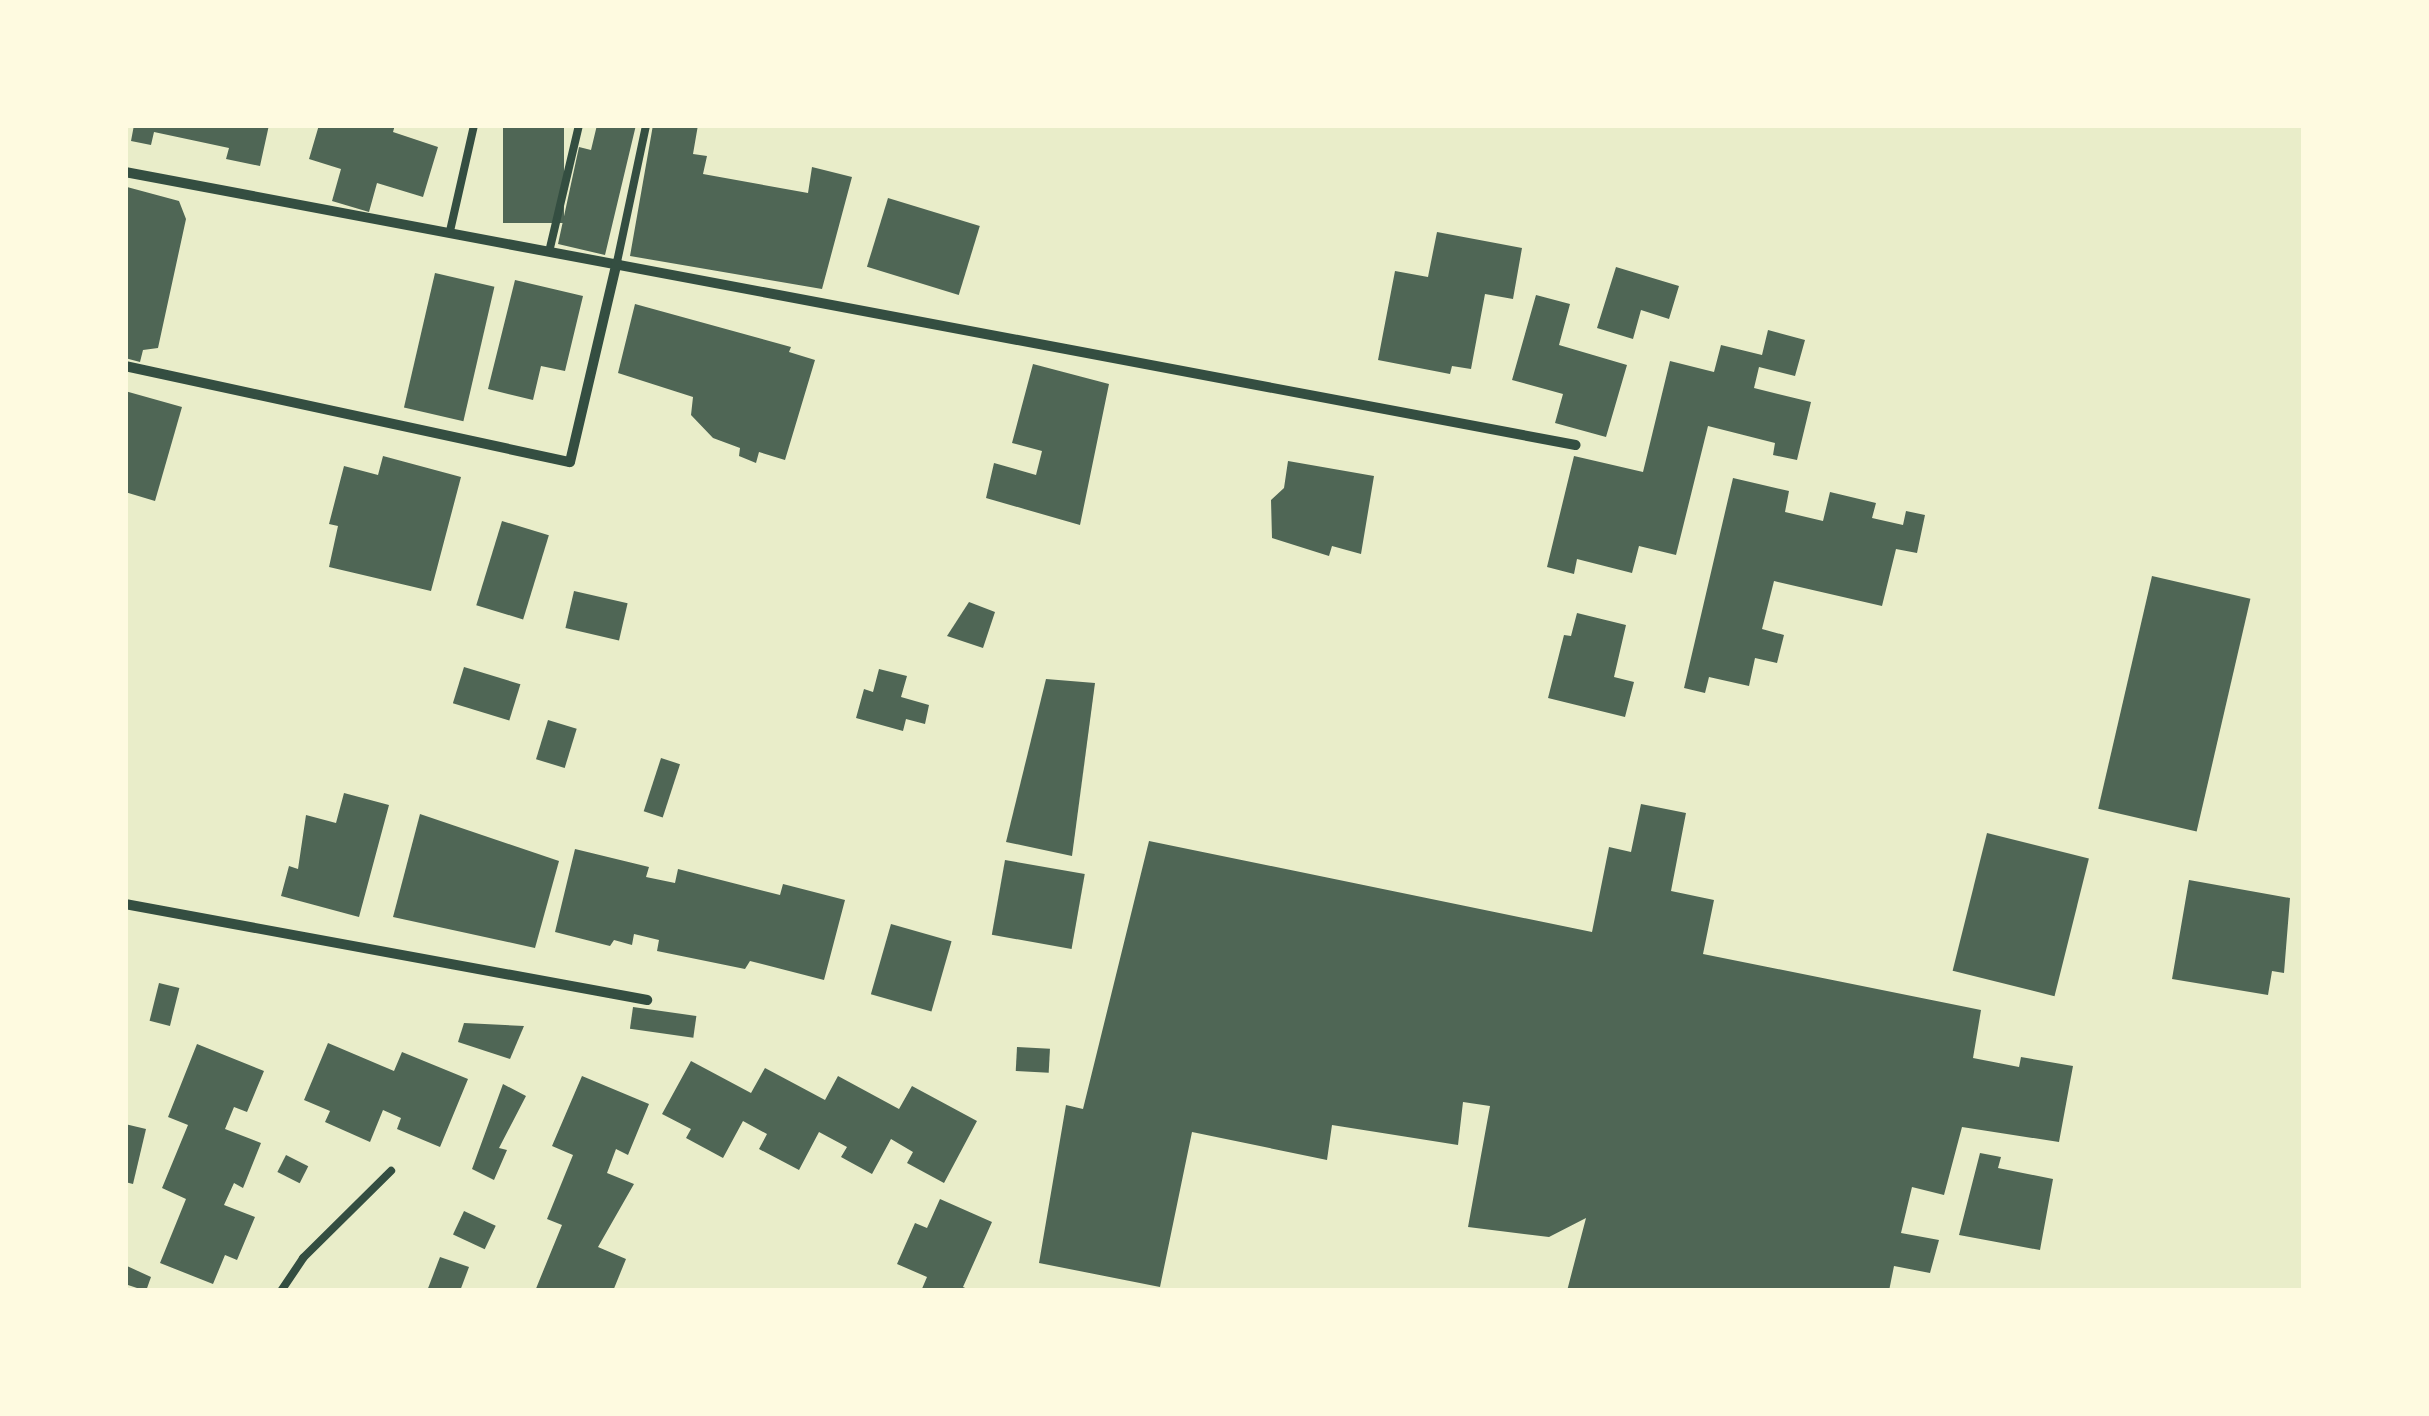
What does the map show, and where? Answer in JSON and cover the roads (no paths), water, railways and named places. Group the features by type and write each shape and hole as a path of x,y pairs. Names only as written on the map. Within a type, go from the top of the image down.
{"street":[{"path":"125,172 1576,444"},
{"path":"125,366 570,462 617,262"},
{"path":"125,904 647,1000"}],"lane":[{"path":"450,231 474,125"},
{"path":"549,252 579,125"},
{"path":"617,262 646,125"},
{"path":"281,1291 303,1258 391,1171"}]}
